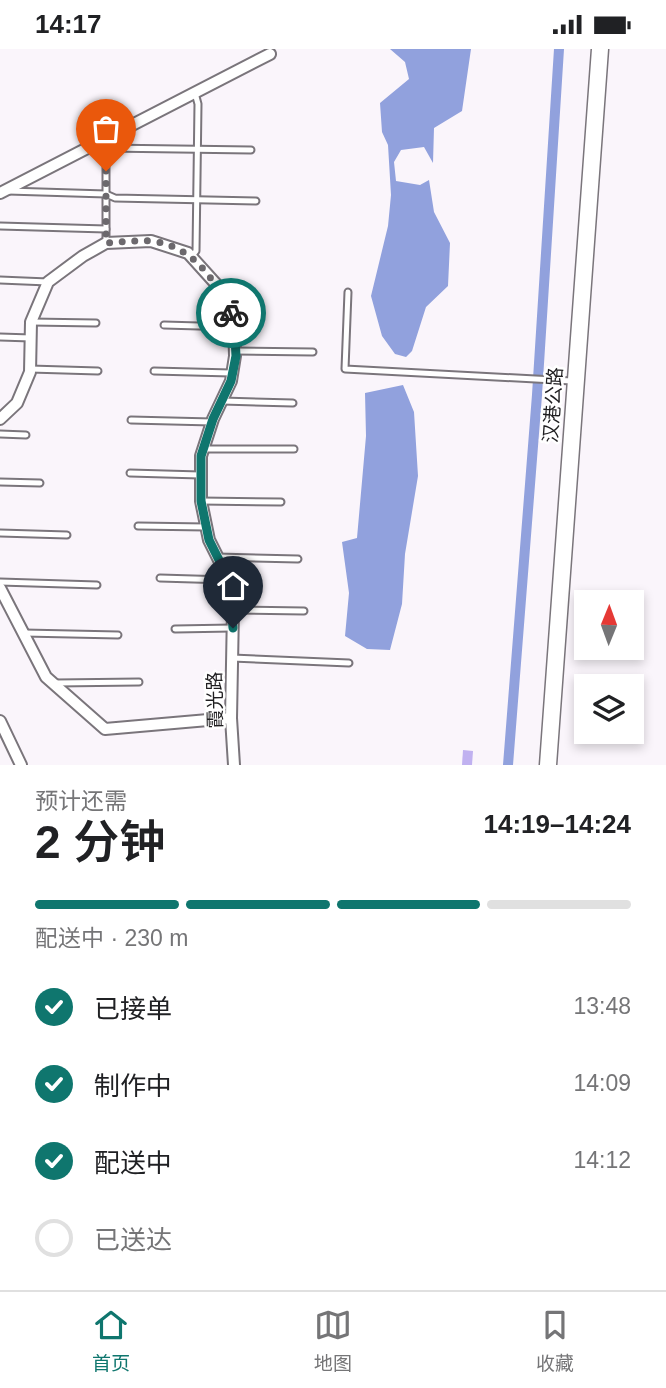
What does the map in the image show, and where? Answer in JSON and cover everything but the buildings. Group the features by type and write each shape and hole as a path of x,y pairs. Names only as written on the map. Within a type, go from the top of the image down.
{"main road":[{"name":"汉港公路","path":"548,765 592,49"},
{"name":"汉港公路","path":"541,765 600,49"}],"street":[{"path":"3,192 106,143 270,54"},
{"name":"霞光路","path":"106,243 152,241 188,253 216,283 234,319 233,373 201,456 201,501 206,527 209,540 229,580 233,610 234,765"},
{"path":"0,419 17,403 30,369 31,322 48,282 106,243"},
{"path":"0,588 46,677 105,729 232,718"},
{"path":"0,721 21,765"}],"lane":[{"path":"191,257 196,251 198,104 195,93"},
{"path":"106,243 106,143 251,150"},
{"path":"3,192 256,201"},
{"path":"0,226 106,229"},
{"path":"0,280 48,282"},
{"path":"348,292 345,369 573,381"},
{"path":"31,322 96,323"},
{"path":"164,325 234,327"},
{"path":"0,337 31,338"},
{"path":"235,351 313,352"},
{"path":"30,369 98,371"},
{"path":"153,371 233,373"},
{"path":"222,401 293,403"},
{"path":"131,420 212,422"},
{"path":"0,434 26,435"},
{"path":"203,449 293,449"},
{"path":"130,473 201,475"},
{"path":"0,482 40,483"},
{"path":"201,501 281,502"},
{"path":"138,526 206,527"},
{"path":"0,533 67,535"},
{"path":"217,557 299,559"},
{"path":"160,578 229,580"},
{"path":"0,582 97,585"},
{"path":"233,610 304,611"},
{"path":"175,628 233,628"},
{"path":"24,633 118,635"},
{"path":"232,658 349,663"},
{"path":"53,683 139,682"}],"water":[{"path":"390,49 471,49 462,111 434,128 433,163 424,147 401,150 394,162 396,181 420,185 429,180 434,212 450,243 448,286 426,307 412,351 406,357 395,354 382,336 371,296 388,226 391,195 388,145 382,132 380,103 409,79 405,62"},
{"path":"403,385 414,412 418,476 405,554 402,604 390,650 367,649 345,636 349,593 342,542 357,538 366,436 365,393"}],"waterway":[{"path":"508,765 537,395 559,49"}],"way so far":[{"path":"106,171 106,243 152,241 188,253 216,283 231,313"}],"route":[{"path":"231,313 234,319 236,356 231,381 213,419 201,456 201,501 209,540 229,580 233,628"}]}
